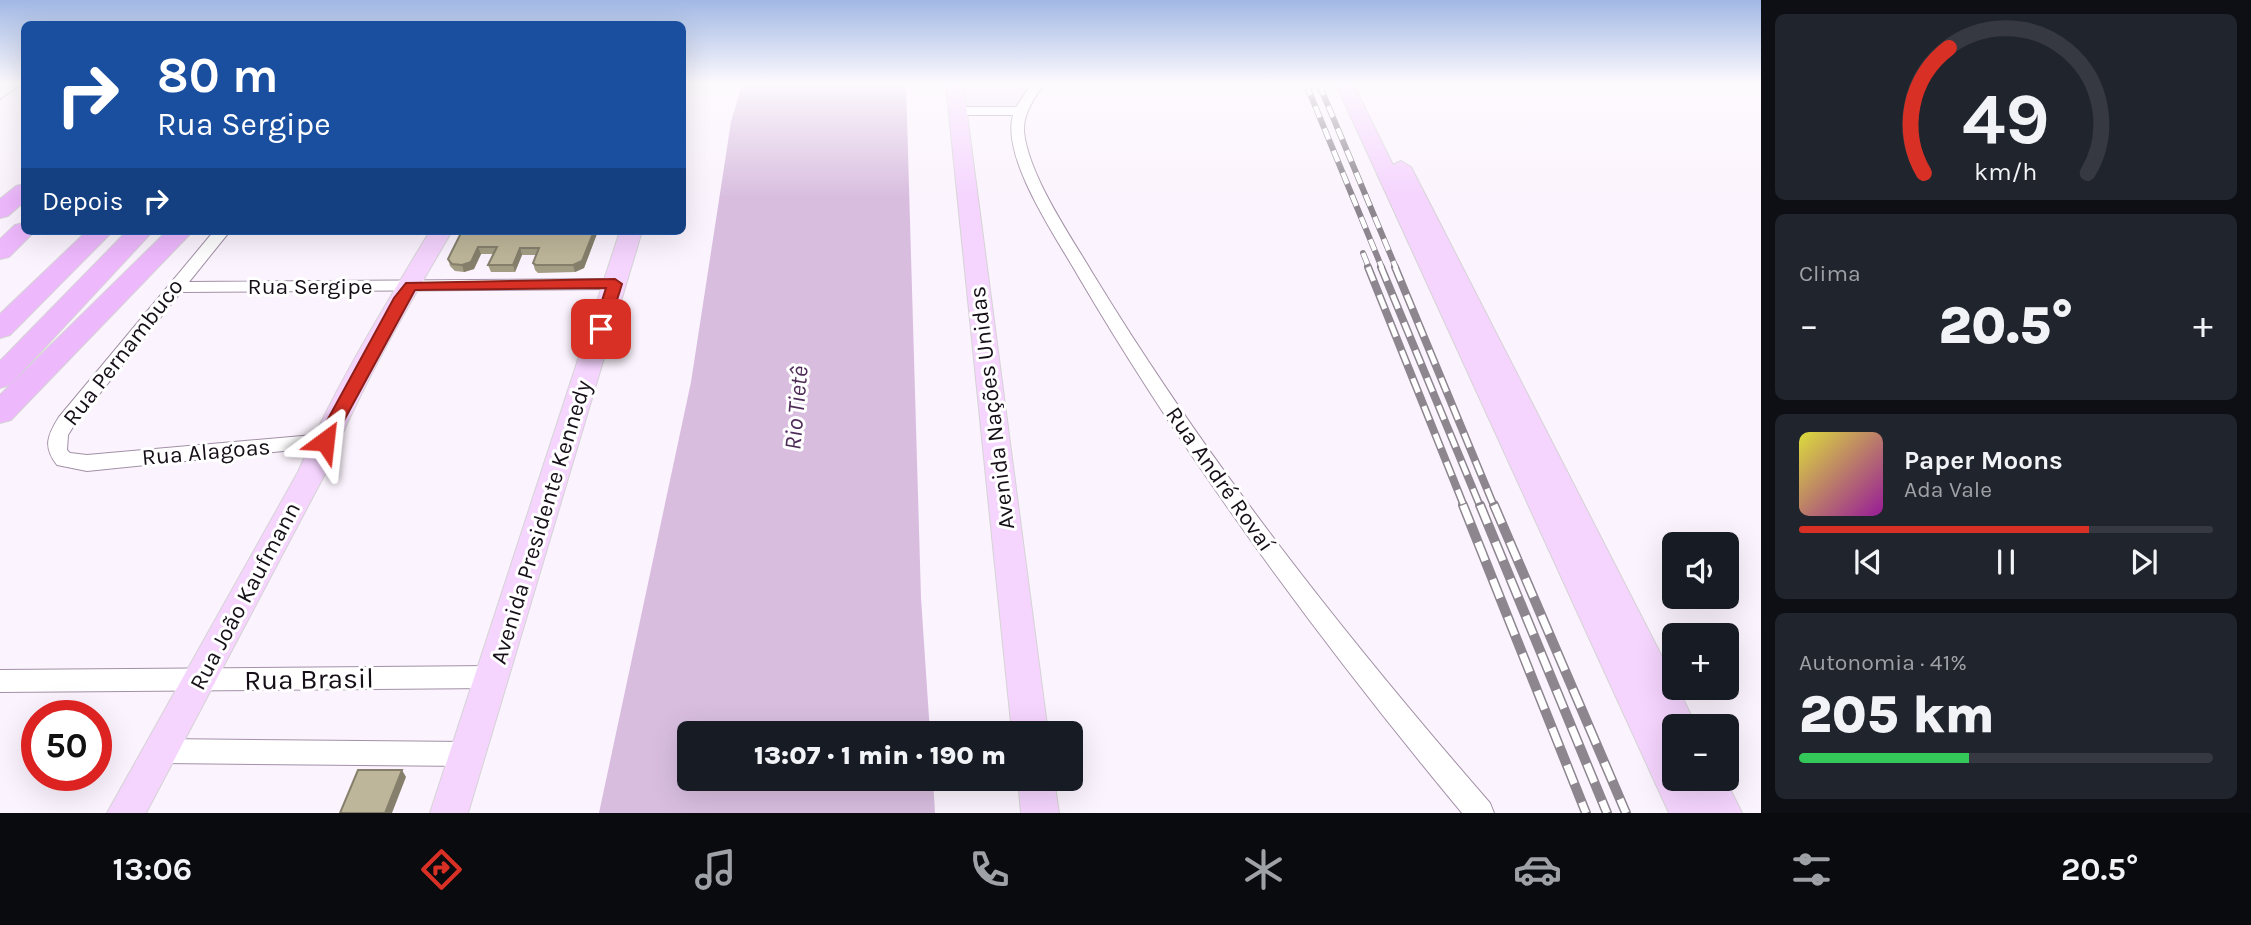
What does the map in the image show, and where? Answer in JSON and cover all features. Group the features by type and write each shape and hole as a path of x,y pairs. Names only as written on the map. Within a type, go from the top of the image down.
{"highway":[{"path":"0,211 21,194"},
{"path":"0,251 21,233"},
{"path":"0,329 97,235"},
{"path":"0,378 137,235"},
{"path":"0,413 177,235"}],"main road":[{"name":"Avenida Nações Unidas","path":"958,122 1029,721"},
{"path":"1363,122 1688,813"},
{"path":"1378,122 1673,714"},
{"name":"Rua João Kaufmann","path":"126,813 162,751 270,544 312,472 325,441 401,298 411,286 439,235"},
{"name":"Avenida Presidente Kennedy","path":"449,813 630,235"},
{"path":"1037,791 1040,813"},
{"path":"1712,791 1723,813"}],"street":[{"name":"Rua André Rovaí","path":"1019,122 1018,135 1037,183 1077,261 1199,453 1351,659 1480,813"},
{"name":"Rua Pernambuco","path":"87,463 64,460 57,451 58,435 173,287 218,235"},
{"name":"Rua Sergipe","path":"173,287 615,284"},
{"name":"Rua Alagoas","path":"87,463 325,441"},
{"name":"Rua Brasil","path":"0,681 493,677"},
{"path":"162,751 468,754"}],"water":[{"name":"Rio Tietê","path":"731,122 907,122 921,598 929,721 677,721 677,791 934,791 935,813 599,813 691,382"}],"building":[{"path":"460,235 592,235 582,261 573,265 536,265 533,263 539,248 520,248 513,265 488,265 497,247 478,247 471,262 462,265 452,264 448,259"},
{"path":"358,770 402,770 385,813 340,813"}],"railway":[{"path":"1322,122 1382,268"},
{"path":"1335,122 1396,268"},
{"path":"1363,253 1369,268"},
{"path":"1368,267 1464,506"},
{"path":"1381,267 1480,506"},
{"path":"1395,267 1494,506"},
{"path":"1463,505 1586,813"},
{"path":"1480,505 1607,813"},
{"path":"1494,505 1626,813"}],"route":[{"path":"325,441 362,376 401,298 411,286 615,284 601,329"}]}
